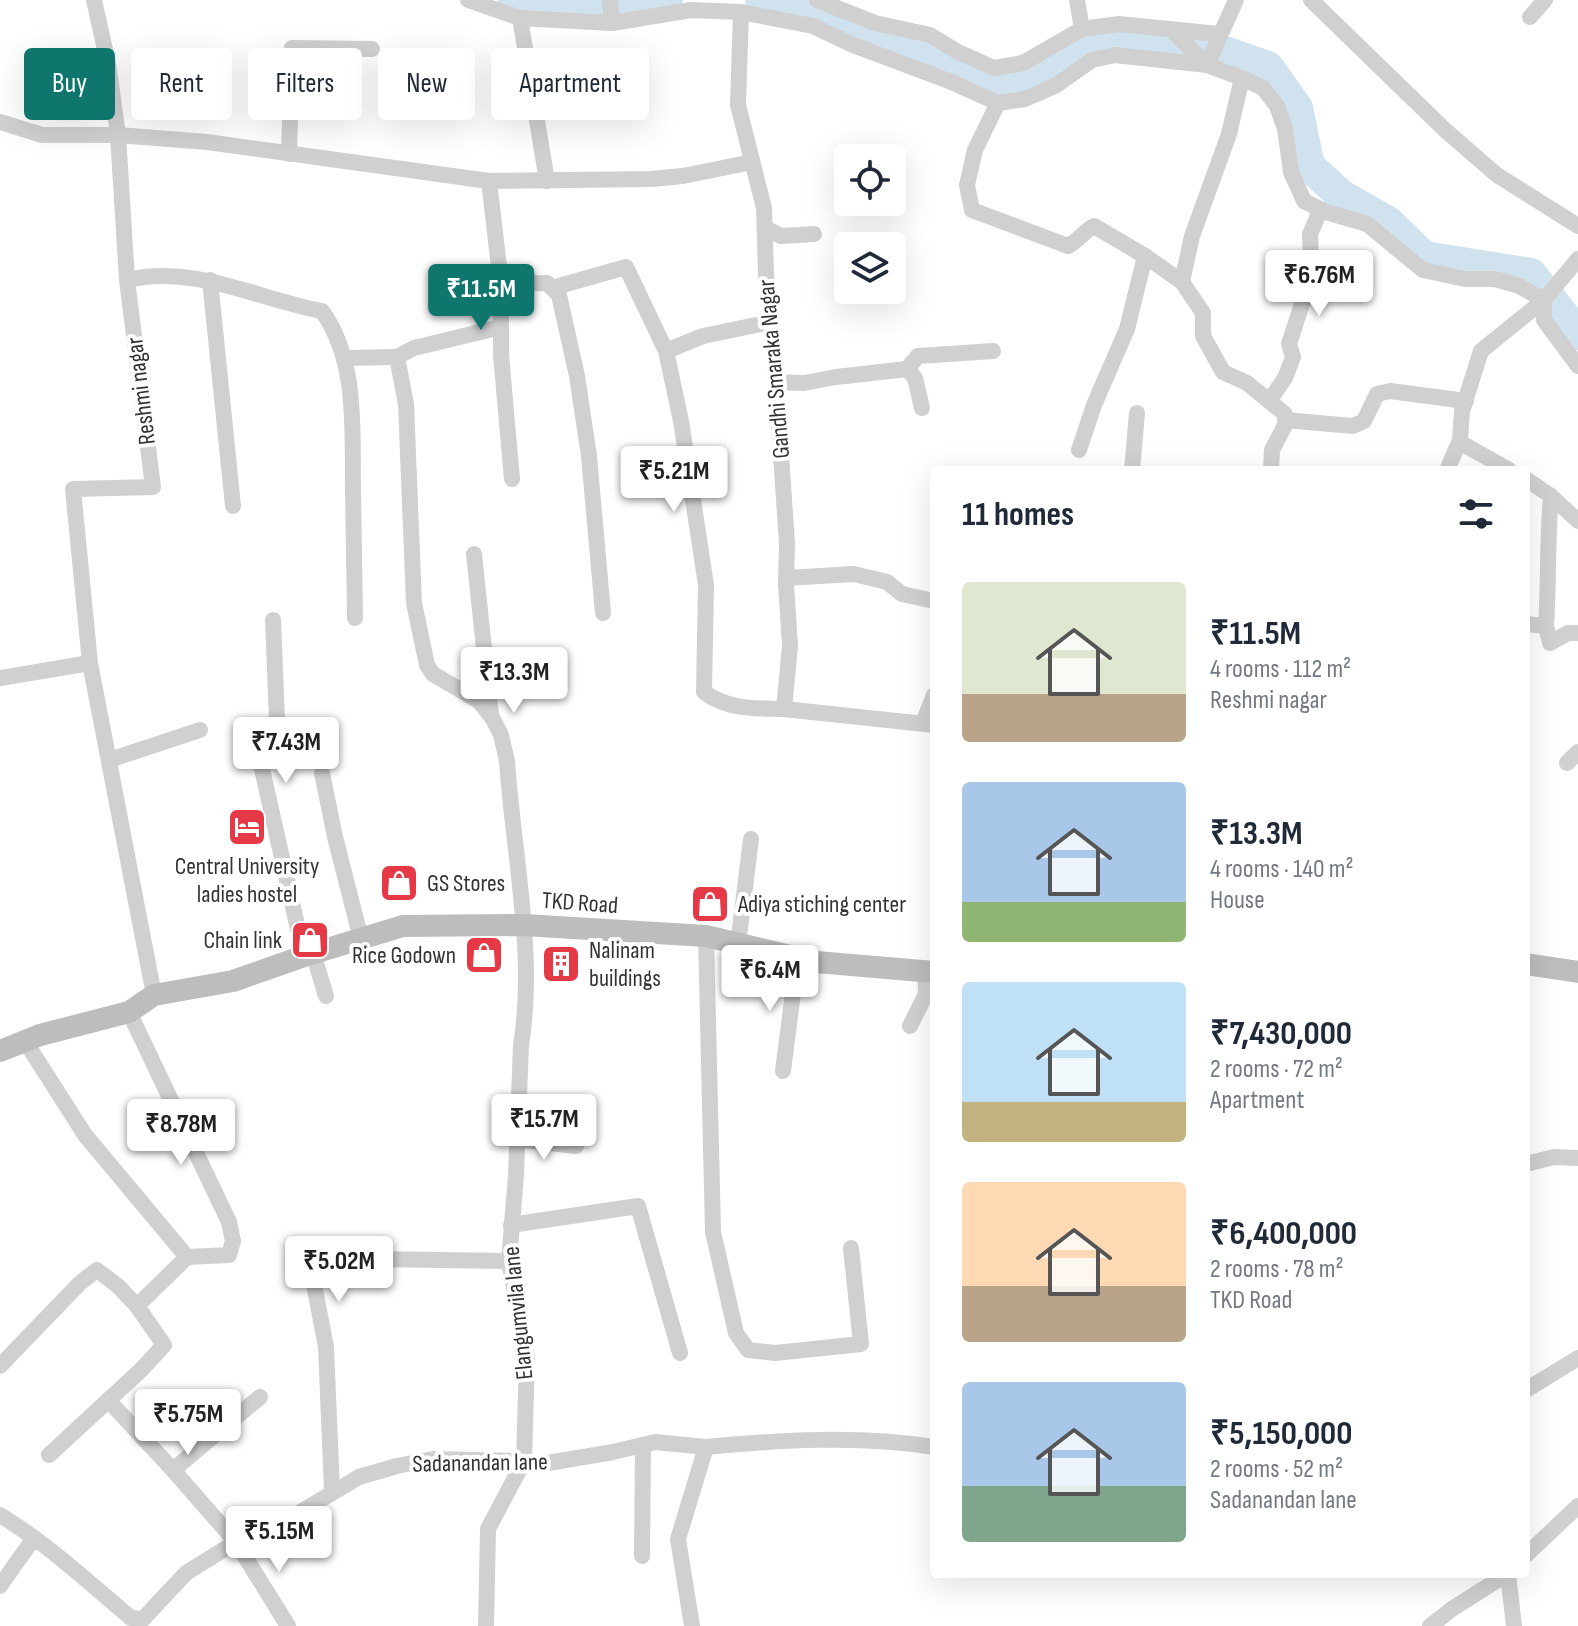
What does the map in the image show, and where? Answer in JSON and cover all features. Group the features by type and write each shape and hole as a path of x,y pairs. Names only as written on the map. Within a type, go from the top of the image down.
{"street":[{"name":"Reshmi nagar","path":"94,0 108,63 118,135 127,280 153,487 73,489 90,663 154,995"},
{"path":"468,0 520,18 612,23 691,10 741,12 813,26 998,103 1025,99 1055,86 1092,60 1115,55 1207,65 1263,88 1277,106 1285,129 1291,172 1304,201 1367,224 1423,270 1465,279 1495,279 1519,286 1544,300"},
{"path":"612,0 612,23"},
{"path":"817,0 875,23 930,35 994,68 1023,63 1082,29 1119,24 1219,34"},
{"path":"1077,0 1082,29"},
{"path":"1207,65 1236,0"},
{"path":"1311,0 1445,130 1497,175 1578,226"},
{"path":"1329,18 1334,0"},
{"path":"1530,17 1545,0"},
{"name":"Gandhi Smaraka Nagar","path":"741,12 738,105 764,208 787,543 790,646 784,709"},
{"path":"520,18 547,181"},
{"path":"1171,29 1207,65"},
{"path":"289,154 292,48 372,49"},
{"path":"1182,282 1192,236 1229,134 1242,78"},
{"path":"998,103 975,150 967,185 972,210 1068,246 1094,226 1182,282 1203,313 1203,336 1223,372 1247,383 1285,414 1272,450 1271,466"},
{"path":"0,122 42,135 118,135 207,142 489,181 651,179 752,162"},
{"path":"489,181 501,284 501,327 512,479"},
{"path":"1269,401 1285,378 1293,357 1289,344 1309,282 1310,234 1321,209"},
{"path":"765,228 781,236 814,234"},
{"path":"1079,450 1094,405 1127,329 1145,256"},
{"path":"1449,466 1460,440 1466,401 1481,351 1544,300 1578,259"},
{"path":"552,288 626,267 666,351 681,421 706,585 704,692 717,702 740,707 929,724"},
{"path":"127,280 149,275 210,280 291,305 322,311 333,328 344,358 354,440 355,618"},
{"path":"210,280 233,506"},
{"path":"501,284 547,283 559,295 577,376 589,456 603,613"},
{"path":"1544,300 1544,320 1578,366"},
{"path":"666,351 703,336 771,322"},
{"path":"344,358 397,357 414,348 501,327"},
{"path":"776,382 804,383 907,369 918,356 993,351"},
{"path":"397,357 406,404 414,603 427,665 433,674 479,701 491,716"},
{"path":"907,369 915,378 922,408"},
{"path":"1285,420 1353,426 1364,421 1377,394 1390,391 1466,401"},
{"path":"1132,466 1137,413"},
{"path":"1460,440 1502,466"},
{"path":"1530,482 1578,521"},
{"path":"1551,496 1547,537 1549,577 1546,626 1550,643 1568,633 1578,633"},
{"path":"474,554 491,716"},
{"path":"786,578 854,574 887,582 902,594 930,600"},
{"path":"273,620 277,720 260,760 309,954 326,996"},
{"path":"1530,624 1546,626"},
{"path":"0,678 90,663"},
{"name":"Elangumvila lane","path":"491,716 501,735 507,761 524,925 524,1025 509,1261 527,1358 524,1461"},
{"path":"109,760 200,730"},
{"path":"322,773 361,939"},
{"path":"738,944 751,839"},
{"name":"TKD Road","path":"0,1051 129,1012 154,995 233,981 403,926 524,925 706,936 801,958 930,972"},
{"path":"706,936 713,1232 736,1333 748,1350 775,1353 861,1344 851,1248"},
{"path":"783,1071 794,985 801,976 801,958"},
{"path":"1530,965 1578,972"},
{"path":"910,1026 926,994 930,972"},
{"path":"129,1012 229,1222 233,1241 229,1255 187,1257 137,1306"},
{"path":"25,1041 85,1135 187,1257"},
{"path":"516,1139 576,1146"},
{"path":"1530,1163 1554,1157 1578,1158"},
{"path":"511,1225 638,1206 680,1353"},
{"path":"332,1491 326,1347 313,1279 371,1259 509,1261"},
{"path":"0,1366 80,1283 97,1270 137,1306 164,1345 49,1455"},
{"path":"1530,1388 1578,1358"},
{"path":"173,1470 260,1397"},
{"path":"108,1400 236,1542 288,1626"},
{"name":"Sadanandan lane","path":"0,1515 34,1538 131,1618 144,1622 186,1573 236,1542 267,1532 359,1477 397,1466 433,1459 542,1464 655,1442 706,1447 781,1440 827,1440 930,1447"},
{"path":"642,1556 643,1445"},
{"path":"692,1626 678,1539 706,1447"},
{"path":"486,1626 488,1529 524,1461"},
{"path":"1530,1551 1578,1506"},
{"path":"0,1586 34,1538"},
{"path":"1430,1626 1501,1578"},
{"path":"1508,1578 1514,1626"}],"waterway":[{"path":"514,0 590,9 629,7 667,0"},
{"path":"761,0 787,4 868,30 1016,85 1062,57 1113,37 1185,44 1228,53 1268,67 1297,108 1309,166 1341,195 1388,222 1424,257 1531,274 1578,334"}],"place":[{"name":"Central University ladies hostel","path":"247,827"},
{"name":"GS Stores","path":"399,883"},
{"name":"Adiya stiching center","path":"710,904"},
{"name":"Chain link","path":"310,940"},
{"name":"Rice Godown","path":"484,955"},
{"name":"Nalinam buildings","path":"561,964"}]}
